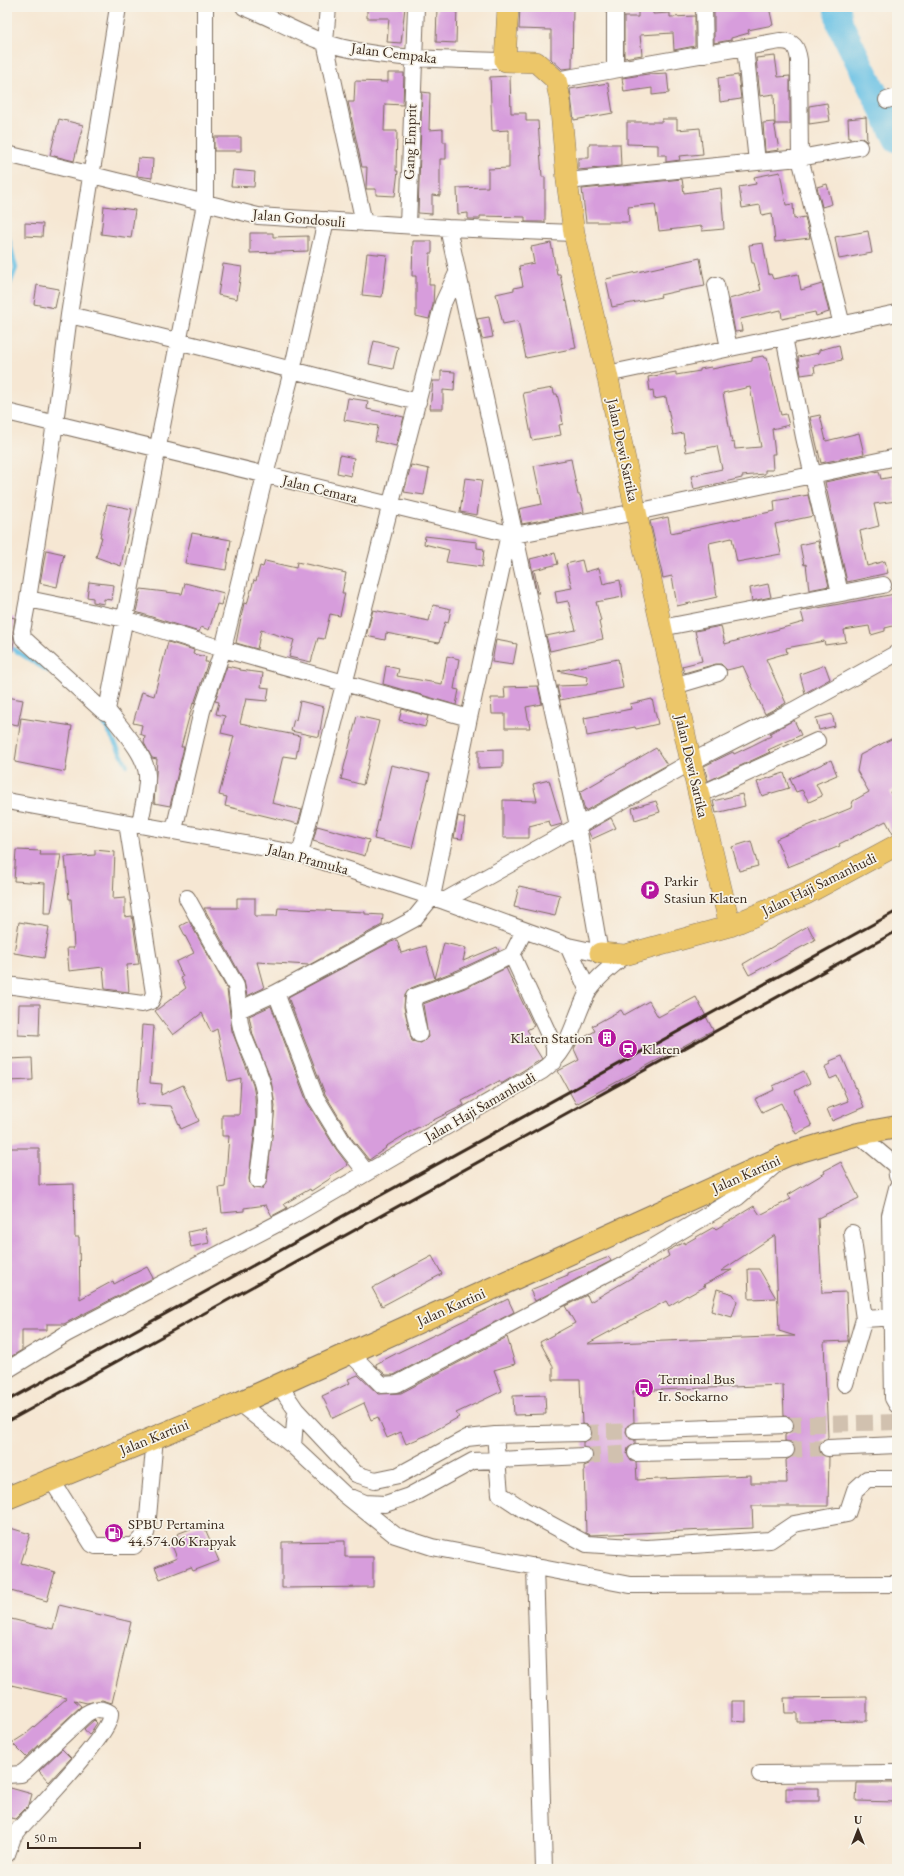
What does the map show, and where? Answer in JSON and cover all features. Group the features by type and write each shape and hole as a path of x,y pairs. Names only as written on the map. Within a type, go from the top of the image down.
{"highway":[{"name":"Jalan Kartini","path":"7,1498 239,1403 787,1155 858,1134 897,1127"}],"main road":[{"path":"508,7 505,61 536,62 556,80"},
{"name":"Jalan Dewi Sartika","path":"556,80 560,99 567,181 574,233 607,374 691,762 730,926"},
{"name":"Jalan Haji Samanhudi","path":"600,953 625,955 730,926 806,894 897,844"}],"street":[{"path":"107,710 105,712 102,710 23,638 22,631 55,423 69,315 118,7"},
{"path":"7,985 142,1004 151,1001 154,993 134,824 146,783 145,767 138,752 107,710 205,204 205,7"},
{"name":"Jalan Cempaka","path":"244,7 325,42 371,53 413,59 505,61"},
{"path":"328,7 325,42 364,222"},
{"name":"Gang Emprit","path":"408,225 416,7"},
{"path":"615,7 615,68"},
{"path":"704,7 705,55"},
{"path":"556,80 615,68 745,48 780,40 786,40 795,45 799,60 800,158 842,325"},
{"path":"745,48 757,162"},
{"path":"567,181 800,158 860,147"},
{"name":"Jalan Gondosuli","path":"7,154 258,216 448,228 574,233"},
{"path":"174,830 202,711 223,649 292,371 326,220"},
{"path":"448,228 512,534 578,826 600,953"},
{"path":"300,854 346,684 443,303 457,273"},
{"path":"716,285 729,348"},
{"path":"607,374 897,313"},
{"path":"69,315 178,340 292,371 418,402"},
{"path":"784,337 812,474 840,593"},
{"name":"Jalan Cemara","path":"7,412 265,476 512,534 636,512 897,457"},
{"path":"438,899 470,718 512,534"},
{"path":"661,628 883,585"},
{"path":"28,599 124,619 223,649 470,718"},
{"path":"239,1010 276,993 414,919 438,899 578,826 691,762 794,710 897,653"},
{"path":"674,686 718,673"},
{"path":"699,796 817,741"},
{"name":"Jalan Pramuka","path":"7,800 300,854 438,899 568,946 600,953"},
{"path":"187,898 236,986 239,1021 254,1064 263,1083 266,1120 258,1180"},
{"path":"419,1034 414,996 462,979 512,955 524,931"},
{"path":"568,946 588,991"},
{"path":"512,955 554,1046 554,1062"},
{"name":"Jalan Haji Samanhudi","path":"7,1370 66,1334 159,1287 292,1216 542,1071 554,1062 571,1035 588,991 600,977 625,955"},
{"path":"276,993 316,1098 344,1144 366,1172"},
{"path":"858,1134 897,1168"},
{"path":"350,1353 382,1385 397,1384 625,1264 738,1197 787,1155"},
{"path":"897,1188 893,1215 893,1398 897,1405"},
{"path":"845,1384 864,1319 852,1233"},
{"path":"864,1319 894,1317"},
{"path":"279,1385 296,1410 356,1474 375,1480 399,1475 468,1438 496,1435 583,1433"},
{"path":"239,1403 293,1446 344,1494 395,1535 432,1547 630,1585 897,1584"},
{"path":"293,1446 296,1410"},
{"path":"635,1431 785,1425"},
{"path":"496,1435 500,1494 524,1510 587,1544 647,1548 770,1540 794,1524 847,1514 855,1490 867,1479 897,1479"},
{"path":"51,1479 90,1543 96,1546 134,1546 146,1533 147,1528 155,1437"},
{"path":"828,1448 897,1445"},
{"path":"636,1453 786,1450"},
{"path":"344,1494 365,1503 384,1504 409,1496 473,1462 584,1456"},
{"path":"535,1566 544,1869"},
{"path":"7,1775 21,1774 26,1771 86,1714 97,1709 110,1713 105,1729 93,1747 10,1836 7,1854"},
{"path":"760,1774 897,1773"}],"building":[{"path":"367,7 405,7 401,43 387,42 389,18 367,18"},
{"path":"437,7 457,7 456,43 436,42"},
{"path":"520,7 573,7 572,68 562,69 551,59 551,30 519,29"},
{"path":"638,7 653,7 653,14 670,13 670,17 695,16 695,46 674,50 673,33 640,35 642,55 624,58 624,17 638,17"},
{"path":"769,7 773,25 748,30 749,33 731,38 731,40 714,43 714,8"},
{"path":"775,56 778,77 790,76 790,124 775,124 774,94 760,96 756,58"},
{"path":"388,73 404,73 403,105 385,104 384,131 397,131 396,171 398,171 395,196 376,195 376,189 366,189 367,167 362,167 348,102 354,102 355,81 388,82"},
{"path":"667,73 669,93 652,95 652,88 624,92 622,78"},
{"path":"738,75 741,99 720,102 718,78"},
{"path":"510,76 511,113 526,113 526,121 538,121 542,177 545,177 545,222 525,222 525,217 480,216 480,219 468,219 468,213 458,214 457,188 488,187 488,169 509,168 509,130 492,131 490,77"},
{"path":"608,83 613,113 574,120 570,89"},
{"path":"422,92 430,93 429,130 443,129 443,142 446,142 446,159 440,159 440,196 432,195 432,214 418,213"},
{"path":"827,103 830,121 809,124 809,106"},
{"path":"866,117 867,142 862,138 849,139 848,119"},
{"path":"59,119 83,125 74,161 50,155"},
{"path":"662,119 677,119 677,130 700,128 703,154 679,156 680,160 666,162 666,155 658,155 658,145 627,144 627,122 662,122"},
{"path":"774,122 779,150 765,152 763,123"},
{"path":"214,137 241,137 241,151 214,151"},
{"path":"589,144 620,144 621,166 578,170 578,158 589,158"},
{"path":"138,158 153,159 152,178 137,176"},
{"path":"233,170 255,172 254,187 231,186"},
{"path":"780,172 786,205 793,204 794,219 805,217 810,238 775,242 772,213 762,215 760,205 742,208 739,187 756,184 754,177"},
{"path":"682,179 684,193 721,188 724,229 702,231 702,226 659,231 655,204 628,207 629,222 586,222 582,189"},
{"path":"827,184 832,204 822,207 817,187"},
{"path":"104,206 135,210 131,238 101,234"},
{"path":"25,223 43,224 42,237 25,236"},
{"path":"868,231 872,253 839,259 835,237"},
{"path":"250,233 273,233 273,237 308,236 308,251 250,253"},
{"path":"413,241 432,241 429,285 434,285 433,305 429,319 416,316 416,276 412,276"},
{"path":"551,243 557,274 560,274 566,302 567,301 576,348 526,358 518,321 503,324 496,294 514,290 514,288 523,286 519,266 534,263 531,247"},
{"path":"763,243 769,275 771,274 773,279 798,274 801,290 822,284 829,312 816,316 815,312 782,319 781,310 740,319 742,331 735,332 729,299 761,290 754,263 752,263 749,245"},
{"path":"367,253 387,255 382,297 362,295"},
{"path":"700,258 705,286 612,307 606,279"},
{"path":"223,264 242,267 237,299 218,295"},
{"path":"37,285 59,289 55,308 34,304"},
{"path":"489,317 493,337 482,339 477,319"},
{"path":"374,341 398,347 393,369 369,364"},
{"path":"839,345 842,360 814,366 815,373 801,375 798,357 819,353 819,350"},
{"path":"763,356 764,358 767,358 781,415 786,414 789,425 772,429 775,454 772,454 773,470 765,470 765,474 742,476 742,478 694,489 691,476 722,469 717,446 686,452 683,433 673,435 666,397 654,399 653,390 650,391 648,377 676,372 676,375 700,371 700,369 711,367 712,369 752,361 752,358","holes":["750,387 761,447 735,449 734,442 732,443 723,393"]},
{"path":"441,371 455,372 454,391 443,390 443,409 430,409 433,381 441,381"},
{"path":"553,388 554,394 557,394 561,411 563,424 559,425 561,435 532,440 523,393"},
{"path":"348,398 368,401 367,409 404,417 396,446 375,441 378,426 344,420"},
{"path":"820,415 826,441 859,433 864,454 821,463 810,417"},
{"path":"340,455 354,458 351,476 337,473"},
{"path":"571,459 578,495 580,495 584,512 522,524 519,509 542,504 534,466"},
{"path":"411,465 429,469 424,495 404,492"},
{"path":"879,471 881,479 892,477 896,501 874,504 879,526 860,531 867,566 885,561 888,573 847,582 825,482"},
{"path":"465,478 482,480 477,515 460,512"},
{"path":"808,495 813,516 775,524 781,554 737,562 732,538 709,543 717,597 677,606 672,576 663,578 650,521 668,517 671,533 775,511 774,501"},
{"path":"107,504 132,509 121,566 96,557 102,537 100,537"},
{"path":"192,533 231,540 226,570 185,563"},
{"path":"425,536 477,542 477,548 484,549 482,567 446,562 449,550 424,544"},
{"path":"818,541 829,586 809,590 806,564 804,565 800,545"},
{"path":"46,550 64,554 57,587 40,583"},
{"path":"555,553 558,564 534,570 539,593 537,593 530,559"},
{"path":"582,560 585,572 599,568 603,584 620,580 623,597 596,602 601,621 599,622 603,639 550,651 546,636 576,630 568,601 557,603 555,591 572,588 566,564"},
{"path":"265,561 296,568 297,562 346,573 342,593 345,593 340,616 330,614 324,639 318,638 311,662 289,657 294,640 261,630 257,649 236,643 244,603 247,604 254,580 256,581 260,566 263,567"},
{"path":"89,582 114,585 112,600 104,599 104,604 93,602 93,598 87,597"},
{"path":"185,583 224,593 221,605 217,604 209,630 201,627 199,632 136,612 141,589 182,594"},
{"path":"768,584 771,597 752,601 750,588"},
{"path":"895,594 897,602 897,625 885,628 885,631 871,635 869,626 844,630 846,642 825,645 824,641 786,648 787,653 766,659 786,703 765,714 743,666 727,670 721,664 716,664 684,673 682,666 702,661 695,631 721,626 725,644 804,622 801,611"},
{"path":"433,605 451,609 448,623 445,622 439,643 386,633 385,640 366,636 373,610 429,621"},
{"path":"7,616 15,618 12,652 7,651"},
{"path":"496,640 517,644 513,665 492,662"},
{"path":"168,642 194,650 193,654 206,657 205,662 208,662 194,704 193,703 181,747 184,747 170,806 154,803 157,759 152,758 144,743 145,736 140,734 142,725 133,723 142,692 154,696"},
{"path":"447,656 459,659 454,689 459,690 456,705 383,684 386,666 399,669 397,676 442,684"},
{"path":"618,659 623,688 560,700 557,686 587,685 588,677 558,671"},
{"path":"825,665 830,679 805,693 800,674"},
{"path":"227,666 240,670 263,673 261,687 269,688 267,701 246,699 240,723 300,736 296,758 283,756 272,803 302,810 298,824 225,806 227,797 219,795 234,736 221,733 225,716 216,714 219,702 215,701"},
{"path":"538,686 542,704 526,707 530,728 505,728 505,714 492,714 491,698 505,698 504,687"},
{"path":"7,697 23,700 18,725 7,723"},
{"path":"652,699 658,724 636,729 635,727 587,736 584,718 631,709 630,704"},
{"path":"300,701 324,707 319,737 291,731 294,719 296,720"},
{"path":"402,709 428,716 425,727 399,720"},
{"path":"832,714 835,726 819,730 816,718"},
{"path":"357,716 379,721 363,785 341,779"},
{"path":"21,718 72,726 65,772 15,762"},
{"path":"794,720 801,735 768,750 770,752 708,781 704,766 733,752 734,754 771,736 770,733"},
{"path":"897,736 897,788 890,792 897,804 897,833 893,834 886,821 839,844 840,846 788,867 776,839 851,808 853,801 869,792 857,771 860,755"},
{"path":"656,748 667,765 585,811 580,792"},
{"path":"503,749 503,767 478,768 478,750"},
{"path":"831,760 837,775 816,784 822,796 809,802 802,790 796,792 790,779"},
{"path":"391,765 430,774 412,848 374,839"},
{"path":"784,773 789,788 762,796 757,782"},
{"path":"549,780 562,824 551,827 549,821 529,826 529,838 503,838 503,800 537,801 533,784"},
{"path":"742,794 745,806 716,813 713,801"},
{"path":"656,801 660,812 635,820 632,808"},
{"path":"458,816 465,818 462,839 454,838"},
{"path":"611,818 616,828 592,839 588,831"},
{"path":"317,826 369,840 365,856 313,841"},
{"path":"751,841 758,866 739,871 732,847"},
{"path":"16,850 41,851 40,855 61,855 51,913 44,913 45,883 14,881"},
{"path":"95,850 115,852 113,899 125,898 125,917 132,916 139,964 127,965 129,992 105,989 103,967 69,971 67,948 74,948 71,899 69,899 65,857 95,855"},
{"path":"519,886 560,895 555,916 514,907"},
{"path":"237,898 255,898 255,916 277,916 278,908 365,912 365,914 383,915 382,925 309,965 257,962 264,988 247,996 244,981 204,908 237,908"},
{"path":"189,921 227,989 232,1031 253,1085 256,1118 249,1179 250,1184 253,1188 262,1189 267,1181 275,1106 271,1080 253,1035 249,1016 271,1006 307,1102 336,1149 348,1165 330,1176 331,1178 311,1191 310,1189 284,1204 287,1208 272,1216 266,1205 244,1208 244,1211 222,1213 219,1188 225,1187 229,1136 222,1136 222,1115 239,1115 241,1078 228,1081 217,1029 211,1032 202,1013 173,1035 155,1011 186,988 176,962 194,953 180,926"},
{"path":"19,922 49,927 44,958 14,953"},
{"path":"808,926 815,940 749,975 743,964"},
{"path":"397,940 401,953 426,946 435,979 411,988 405,995 404,1007 412,1041 421,1043 428,1037 423,1004 465,988 506,968 534,1026 527,1030 533,1039 531,1041 542,1059 501,1084 499,1081 462,1101 464,1105 413,1130 385,1147 386,1148 369,1160 352,1139 325,1094 288,997"},
{"path":"444,943 466,948 463,961 497,947 499,951 435,979"},
{"path":"696,997 713,1030 576,1104 558,1071 579,1060 574,1049 578,1041 595,1031 592,1026 621,1010 624,1015 649,1001 658,1017"},
{"path":"19,1004 40,1004 39,1036 18,1035"},
{"path":"142,1025 154,1026 150,1083 162,1084 161,1095 183,1085 199,1121 181,1129 171,1106 137,1104"},
{"path":"842,1056 864,1107 832,1121 827,1109 848,1101 837,1076 830,1079 825,1067 831,1064 830,1061"},
{"path":"32,1058 33,1080 7,1081 7,1059"},
{"path":"804,1071 810,1083 795,1091 812,1126 796,1134 781,1103 762,1112 755,1099 774,1090 773,1086"},
{"path":"7,1148 39,1148 39,1185 74,1184 75,1237 79,1237 80,1299 113,1281 114,1284 147,1267 153,1278 64,1324 47,1324 47,1330 22,1330 22,1350 12,1356 7,1356"},
{"name":"Terminal Bus Ir. Soekarno","path":"841,1162 859,1198 818,1218 822,1293 846,1292 848,1340 824,1342 828,1438 823,1440 819,1448 820,1453 829,1457 828,1506 752,1506 753,1528 591,1535 586,1533 584,1466 589,1464 593,1456 592,1451 583,1447 583,1442 591,1438 592,1432 588,1425 582,1424 580,1380 553,1380 553,1366 540,1342 575,1323 565,1306 587,1295 590,1302 669,1256 667,1251 684,1242 684,1244 714,1227 716,1229 754,1206 760,1215 791,1199 788,1195 825,1173 824,1171","holes":["775,1235 779,1331 795,1336 587,1344 666,1301 669,1306 706,1286 703,1285 732,1270 721,1271","783,1385 784,1416 790,1417 794,1424 793,1430 785,1435 785,1441 791,1442 795,1449 794,1455 786,1460 787,1483 751,1483 751,1475 637,1480 636,1462 631,1461 627,1454 628,1448 635,1444 635,1440 630,1439 626,1432 627,1426 634,1422 633,1391"]},
{"path":"206,1228 209,1243 191,1247 188,1232"},
{"path":"432,1256 442,1274 382,1306 372,1288"},
{"path":"609,1257 611,1261 535,1301 530,1290"},
{"path":"748,1269 759,1269 776,1298 749,1299"},
{"path":"717,1289 733,1294 737,1301 732,1317 711,1311"},
{"path":"508,1299 514,1312 394,1375 386,1375 376,1366 376,1364 399,1352"},
{"path":"507,1337 515,1364 494,1370 502,1391 456,1413 459,1417 427,1435 406,1444 401,1432 387,1438 378,1417 371,1420 364,1403 333,1418 322,1396 350,1383 348,1379 358,1375 378,1394 401,1393"},
{"path":"545,1395 546,1414 514,1415 513,1396"},
{"path":"203,1524 219,1561 193,1571 191,1567 160,1579 155,1567 177,1558 171,1543 179,1540 177,1534"},
{"path":"7,1527 30,1534 21,1563 55,1572 47,1601 7,1590"},
{"path":"345,1541 345,1557 373,1557 373,1587 282,1588 282,1542"},
{"path":"59,1605 131,1622 112,1703 102,1700 87,1703 74,1700 81,1706 26,1757 12,1743 26,1734 67,1698 7,1684 7,1618 53,1629"},
{"path":"867,1697 867,1721 797,1722 797,1713 785,1713 784,1698"},
{"path":"732,1701 746,1701 746,1722 732,1721"},
{"path":"94,1720 97,1723 89,1735 84,1729"},
{"path":"62,1749 71,1758 49,1782 39,1771"},
{"path":"857,1783 897,1783 896,1802 856,1801"},
{"path":"7,1787 32,1794 29,1805 15,1819 7,1817"},
{"path":"786,1788 819,1788 819,1801 786,1801"}],"waterway":[{"path":"837,7 840,24 897,139"},
{"path":"7,231 16,268 10,284 7,284"},
{"path":"7,645 48,671"},
{"path":"99,714 127,765"}],"tunnel":[{"path":"785,1425 897,1422"},
{"path":"583,1433 635,1431"},
{"path":"786,1450 828,1448"},
{"path":"584,1456 636,1453"}],"railway":[{"path":"7,1401 897,911"},
{"path":"7,1422 897,931"}],"place":[{"name":"Parkir Stasiun Klaten","path":"650,890"},
{"name":"Klaten Station","path":"607,1038"},
{"name":"Klaten","path":"628,1049"},
{"name":"Terminal Bus Ir. Soekarno","path":"644,1388"},
{"name":"SPBU Pertamina 44.574.06 Krapyak","path":"114,1533"}]}
